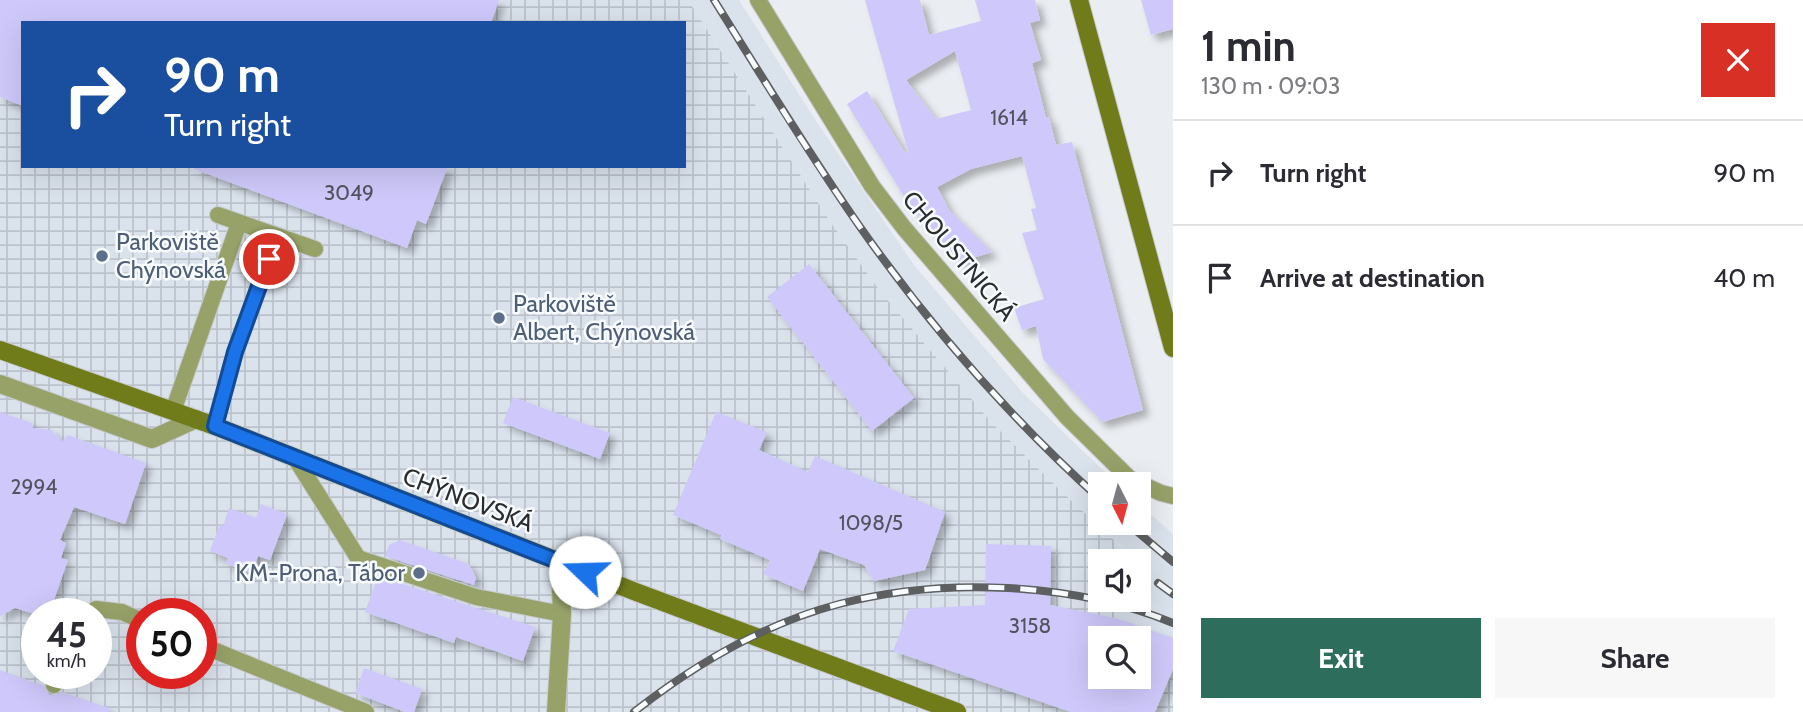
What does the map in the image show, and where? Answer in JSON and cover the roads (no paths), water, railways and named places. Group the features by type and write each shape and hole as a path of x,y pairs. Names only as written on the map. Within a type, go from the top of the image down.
{"main road":[{"path":"1079,0 1170,327 1173,348"},
{"name":"CHÝNOVSKÁ","path":"0,350 215,426 560,562 957,712"}],"street":[{"path":"0,384 152,439 196,419"},
{"path":"555,712 562,614 560,562"}],"lane":[{"name":"CHOUSTNICKÁ","path":"758,0 872,186 904,228 1076,426 1130,479 1161,494 1173,496"},
{"path":"218,215 315,249"},
{"path":"173,411 239,223"},
{"path":"215,426 235,352 277,236"},
{"path":"295,458 358,558 476,597 562,614"},
{"path":"217,651 366,712"}],"railway":[{"path":"714,0 839,196 913,298 1003,403 1088,488"},
{"path":"1142,536 1173,562"},
{"path":"1158,583 1173,594"},
{"path":"634,712 706,662 757,634 811,612 879,595 964,587 1051,592 1134,609 1173,623"}],"place":[{"name":"Parkoviště Chýnovská","path":"102,256"},
{"name":"Parkoviště Albert, Chýnovská","path":"499,318"},
{"name":"KM-Prona, Tábor","path":"419,573"}]}
